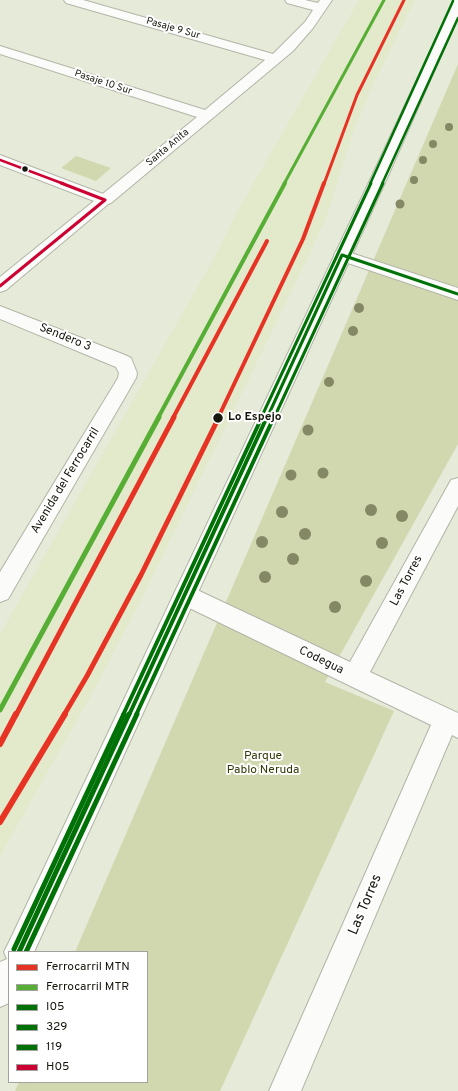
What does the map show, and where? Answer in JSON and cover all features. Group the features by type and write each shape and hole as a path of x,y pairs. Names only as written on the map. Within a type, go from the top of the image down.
{"street":[{"name":"Pasaje 9 Sur","path":"70,0 275,59"},
{"path":"291,0 323,4"},
{"path":"19,951 458,3"},
{"name":"Santa Anita","path":"0,286 275,59 299,37 323,4"},
{"name":"Pasaje 10 Sur","path":"0,50 206,115"},
{"path":"0,160 105,200"},
{"path":"342,255 458,294"},
{"name":"Sendero 3","path":"0,312 118,360 127,368"},
{"name":"Avenida del Ferrocarril","path":"0,592 127,378 127,368"},
{"name":"Las Torres","path":"355,677 458,486"},
{"name":"Codegua","path":"184,595 452,723"},
{"name":"Las Torres","path":"285,1091 452,723"},
{"path":"0,992 8,975"}],"shaded area":[{"path":"359,0 415,0 372,87 352,135 326,218 297,280 141,600 88,701 0,856 0,634 219,249 237,212"}],"green space":[{"name":"Parque Pablo Neruda","path":"458,64 458,444 325,682 394,711 220,1091 15,1091 19,1083 148,1083 148,951 75,951"},
{"path":"76,156 111,168 96,181 61,168"}],"rail line":[{"name":"MTR","path":"0,710 384,0"},
{"name":"MTN","path":"0,822 87,676 141,575 216,423 303,239 357,95 404,0"},
{"name":"MTN","path":"0,744 267,241"}],"transit line":[{"name":"119","path":"14,949 374,176 453,1"},
{"name":"329","path":"26,951 384,181 458,18"},
{"name":"H05","path":"0,160 105,200"},
{"name":"H05","path":"0,286 105,200"},
{"name":"I05","path":"342,255 458,294"},
{"name":"I05","path":"19,951 342,255"}],"place":[{"name":"Lo Espejo","path":"218,418"}]}
